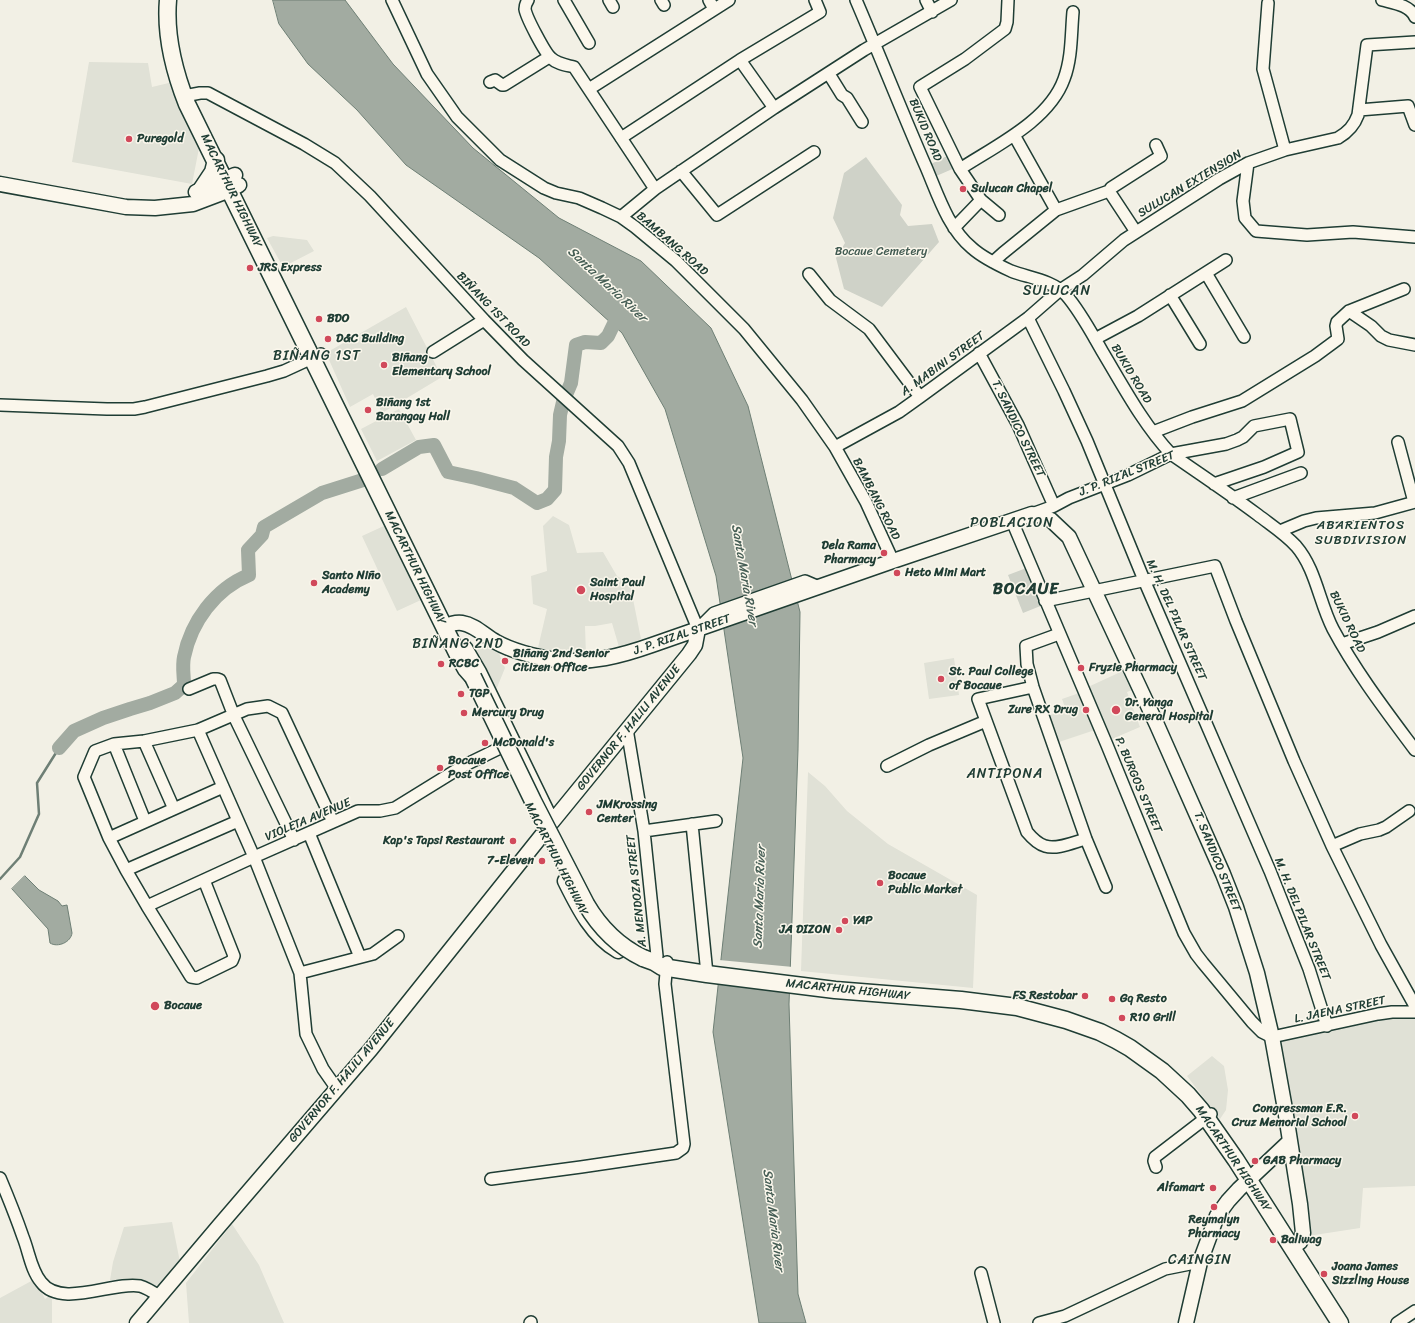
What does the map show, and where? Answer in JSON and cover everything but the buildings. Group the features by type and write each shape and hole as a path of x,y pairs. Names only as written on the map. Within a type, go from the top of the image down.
{"highway":[{"name":"MACARTHUR HIGHWAY","path":"168,0 168,30 174,66 461,651"},
{"name":"MACARTHUR HIGHWAY","path":"178,0 180,48 189,86 188,95 216,160 232,183"},
{"path":"201,190 213,172 216,160"},
{"path":"461,651 533,801 590,910 599,924 614,940 630,951 659,962"},
{"name":"MACARTHUR HIGHWAY","path":"659,962 708,970 799,980 883,994 979,1002 1032,1010 1100,1032 1116,1040 1162,1071 1209,1115 1295,1246 1313,1268 1319,1289 1340,1323"}],"main road":[{"path":"95,201 114,199 153,199 190,194 232,183"},
{"path":"0,184 126,207 155,208 193,204 232,183"},
{"name":"J. P. RIZAL STREET","path":"448,625 461,622 496,642 522,653 552,659 576,662 614,657 698,629 715,618 893,561 1032,514"},
{"name":"T. SANDICO STREET","path":"1032,514 1051,520 1069,537 1158,725 1236,907 1257,973 1272,1037 1303,1224 1302,1238 1295,1246"},
{"name":"GOVERNOR F. HALILI AVENUE","path":"552,822 689,654 695,644 698,629"},
{"name":"MACARTHUR HIGHWAY","path":"461,651 480,672 552,822 593,902 603,917 626,940 659,962 654,967 639,963 615,949 602,939 582,914 466,678 461,651"},
{"name":"GOVERNOR F. HALILI AVENUE","path":"137,1323 376,1043 542,835"},
{"path":"1186,1323 1200,1262 1217,1216 1228,1201 1251,1177 1290,1141"}],"street":[{"name":"BAMBANG ROAD","path":"392,0 427,74 457,117 500,160 544,188 556,193 578,198 621,218 645,235 676,261 744,329 802,400 835,448 866,502 893,561"},
{"path":"528,0 525,3 525,8 529,20 549,57 557,62 574,66 655,189"},
{"path":"564,0 589,43"},
{"path":"589,89 711,4 729,0"},
{"path":"621,138 740,60 820,12 814,0"},
{"name":"BUKID ROAD","path":"856,0 871,47 920,152 947,216 954,228 972,249 993,262 1011,271 1046,283 1060,290 1076,309 1133,403 1153,432 1171,454 1280,531 1294,545 1308,565 1328,617 1349,657 1415,750"},
{"path":"926,0 932,12"},
{"path":"621,218 655,189 774,108 871,47 951,0"},
{"path":"999,215 981,200 960,169 920,87 965,59 1005,29 1007,22 1008,0"},
{"path":"1382,0 1398,4 1413,12 1415,17"},
{"path":"1268,3 1263,69 1285,150"},
{"path":"960,169 1014,135 1043,112 1055,97 1064,79 1069,59 1073,12"},
{"name":"SULUCAN EXTENSION","path":"1060,290 1084,275 1124,240 1219,179 1248,163 1285,150 1341,136 1346,133 1355,124 1359,110 1367,45 1415,42"},
{"path":"490,82 495,80 504,85 549,57"},
{"path":"740,60 774,108"},
{"path":"829,74 842,94 848,98 862,122"},
{"name":"BIÑANG 1ST ROAD","path":"188,95 204,92 208,93 335,162 370,196 484,320 523,360 618,446 624,453 698,629"},
{"path":"1359,110 1408,106 1415,125"},
{"path":"1014,135 1056,210"},
{"path":"993,262 1056,210 1109,191 1111,188 1161,156 1156,145"},
{"path":"681,171 717,215 814,152"},
{"path":"1248,163 1242,201 1245,218 1256,231 1307,235 1353,232 1415,237"},
{"path":"1109,191 1136,232"},
{"path":"954,228 981,200"},
{"path":"1095,339 1138,316 1226,260"},
{"path":"1206,273 1244,337"},
{"path":"810,274 830,300 869,329 920,397"},
{"path":"1153,432 1192,417 1242,401 1278,380 1338,339 1336,326 1337,322 1349,311 1404,289"},
{"name":"A. MABINI STREET","path":"835,448 899,412 1028,318 1060,290"},
{"path":"1170,295 1200,344"},
{"path":"1349,311 1371,326 1381,336 1389,340 1415,344"},
{"name":"M. H. DEL PILAR STREET","path":"1028,318 1076,418 1296,934 1327,1026"},
{"path":"433,352 484,320"},
{"name":"T. SANDICO STREET","path":"980,353 1018,425 1054,506"},
{"path":"0,405 134,409 284,371 317,356"},
{"name":"J. P. RIZAL STREET","path":"1032,514 1128,475 1171,454 1226,444 1237,440 1254,426 1290,419 1298,452 1264,467 1214,484"},
{"path":"1280,531 1304,521 1316,518 1375,513 1414,502 1398,442"},
{"path":"1233,498 1301,473"},
{"name":"P. BURGOS STREET","path":"1012,521 1189,943 1196,954 1252,1022 1262,1032 1272,1037"},
{"path":"1045,601 1215,566 1236,621 1291,753 1332,846 1381,945 1415,1006"},
{"path":"1342,644 1378,632 1415,616"},
{"path":"1059,634 1026,646 1027,664 1033,687 1086,839 1106,887"},
{"path":"189,689 217,679 220,680 234,716 294,840"},
{"path":"1033,687 978,699 1027,832 1035,841 1045,847 1057,847 1086,839"},
{"path":"204,880 234,956 232,961 197,978 191,977 147,906 109,838 84,777 95,751 114,744 144,741 198,730 234,716 247,709 268,706 282,713 333,822"},
{"path":"886,766 929,745 986,721"},
{"name":"A. MENDOZA STREET","path":"491,1179 676,1153 683,1148 684,1144 665,984 659,962 644,831 627,729"},
{"path":"198,730 254,857 300,973 306,1034 323,1069 337,1089"},
{"path":"144,741 174,809"},
{"path":"114,744 144,821"},
{"name":"VIOLETA AVENUE","path":"147,906 254,857 358,812 380,811 395,808 463,766 500,748"},
{"path":"109,838 144,821 223,787"},
{"path":"1332,846 1360,834 1386,827 1409,811"},
{"path":"126,870 238,821"},
{"path":"644,831 716,821"},
{"path":"692,824 708,970"},
{"path":"310,833 360,958"},
{"path":"300,973 373,954 398,936"},
{"name":"L. JAENA STREET","path":"1272,1037 1392,1012 1415,1012"},
{"path":"1156,1167 1154,1161 1155,1157 1209,1115"},
{"path":"0,1178 36,1274 48,1290 60,1293 76,1293 128,1286 139,1286 159,1296"},
{"path":"1040,1323 1065,1316 1165,1269 1200,1262"},
{"path":"981,1273 994,1323"},
{"path":"1397,1323 1415,1312"}],"shaded area":[{"path":"89,62 148,63 152,87 173,82 200,143 192,184 72,162"},
{"path":"273,236 307,240 314,251 283,267 267,238"},
{"name":"Biñang Elementary School","path":"406,307 442,377 382,413 373,394 350,407 326,353"},
{"path":"399,409 416,440 377,461 361,429"},
{"name":"Saint Paul Hospital","path":"553,516 569,525 577,553 603,552 617,576 630,584 641,639 619,647 612,623 585,626 586,655 537,652 547,609 533,604 531,576 547,571 543,526"},
{"path":"386,525 421,600 397,611 362,536"},
{"path":"485,645 498,651 505,668 494,695 474,652"},
{"name":"St. Paul College of Bocaue","path":"954,658 959,695 929,699 924,663"},
{"name":"Dr. Yanga General Hospital","path":"1127,669 1135,689 1127,692 1140,727 1112,739 1088,687"},
{"name":"Dr. Yanga General Hospital","path":"1082,692 1095,730 1056,743 1047,716 1066,710 1062,699"},
{"name":"Bocaue Public Market","path":"808,772 825,786 847,811 888,844 977,895 973,988 801,971"},
{"name":"Congressman E.R. Cruz Memorial School","path":"1415,1015 1415,1186 1363,1188 1360,1228 1308,1236 1306,1205 1295,1125 1280,1039 1391,1016"},
{"path":"1212,1056 1224,1066 1228,1090 1226,1110 1220,1119 1187,1076"},
{"path":"172,1222 180,1262 159,1287 143,1280 110,1280 113,1262 124,1227"},
{"path":"232,1224 259,1265 284,1323 189,1323 186,1283"},
{"path":"35,1279 45,1299 49,1296 52,1299 52,1323 0,1323 0,1298"}],"green space":[{"path":"951,154 957,167 934,177 929,165"},
{"name":"Bocaue Cemetery","path":"866,157 902,205 900,215 908,226 932,224 939,242 882,307 844,289 836,258 845,243 833,218 844,173"},
{"path":"1029,567 1043,605 1023,613 1008,575"}],"water":[{"name":"Santa Maria River","path":"273,0 345,0 393,64 473,148 559,218 641,261 711,328 748,406 800,612 798,750 789,1004 798,1294 806,1323 759,1323 713,1032 743,758 716,576 665,409 622,333 539,258 406,165 357,110 308,64 279,24"},
{"path":"25,876 39,890 58,901 62,906 67,905 72,933 69,939 64,943 57,945 50,943 48,929 12,889"}],"pier":[{"path":"719,960 793,967 792,988 717,981"}],"waterway":[{"name":"Santa Maria River","path":"382,469 419,447 434,445 448,472 514,488 537,503 547,499 555,490 560,415 563,402 571,383 576,345 585,342 601,343 608,336 622,307"},
{"path":"59,748 74,731 103,718 150,703 175,693 184,685 184,657 192,631 206,608 215,598 225,589 249,575 248,550 262,535 264,527 322,493 363,480"},
{"path":"0,879 20,857 39,814 37,783 59,748"}],"place":[{"name":"Puregold","path":"129,139"},
{"name":"Sulucan Chapel","path":"963,189"},
{"name":"JRS Express","path":"250,268"},
{"name":"BDO","path":"319,319"},
{"name":"D&C Building","path":"328,339"},
{"name":"Biñang Elementary School","path":"384,365"},
{"name":"Biñang 1st Barangay Hall","path":"368,410"},
{"name":"Dela Rama Pharmacy","path":"884,553"},
{"name":"Heto Mini Mart","path":"897,573"},
{"name":"Santo Niño Academy","path":"314,583"},
{"name":"Saint Paul Hospital","path":"581,590"},
{"name":"Biñang 2nd Senior Citizen Office","path":"505,661"},
{"name":"RCBC","path":"441,664"},
{"name":"Fryzie Pharmacy","path":"1081,668"},
{"name":"St. Paul College of Bocaue","path":"941,679"},
{"name":"TGP","path":"461,694"},
{"name":"Zure RX Drug","path":"1086,710"},
{"name":"Dr. Yanga General Hospital","path":"1116,710"},
{"name":"Mercury Drug","path":"464,713"},
{"name":"McDonald's","path":"485,743"},
{"name":"Bocaue Post Office","path":"440,768"},
{"name":"JMKrossing Center","path":"589,812"},
{"name":"Kap's Tapsi Restaurant","path":"513,841"},
{"name":"7-Eleven","path":"542,861"},
{"name":"Bocaue Public Market","path":"880,883"},
{"name":"YAP","path":"845,921"},
{"name":"JA DIZON","path":"839,930"},
{"name":"FS Restobar","path":"1085,996"},
{"name":"Gq Resto","path":"1112,999"},
{"name":"Bocaue","path":"155,1006"},
{"name":"R10 Grill","path":"1122,1018"},
{"name":"Congressman E.R. Cruz Memorial School","path":"1355,1116"},
{"name":"GAB Pharmacy","path":"1255,1161"},
{"name":"Alfamart","path":"1213,1188"},
{"name":"Reymalyn Pharmacy","path":"1214,1207"},
{"name":"Baliwag","path":"1273,1240"},
{"name":"Joana James Sizzling House","path":"1324,1274"}],"district":[{"name":"SULUCAN","path":"1057,291"},
{"name":"BIÑANG 1ST","path":"317,356"},
{"name":"POBLACION","path":"1012,523"},
{"name":"ABARIENTOS SUBDIVISION","path":"1361,534"},
{"name":"BOCAUE","path":"1026,590"},
{"name":"BIÑANG 2ND","path":"458,644"},
{"name":"ANTIPONA","path":"1005,774"},
{"name":"CAINGIN","path":"1200,1260"}]}
